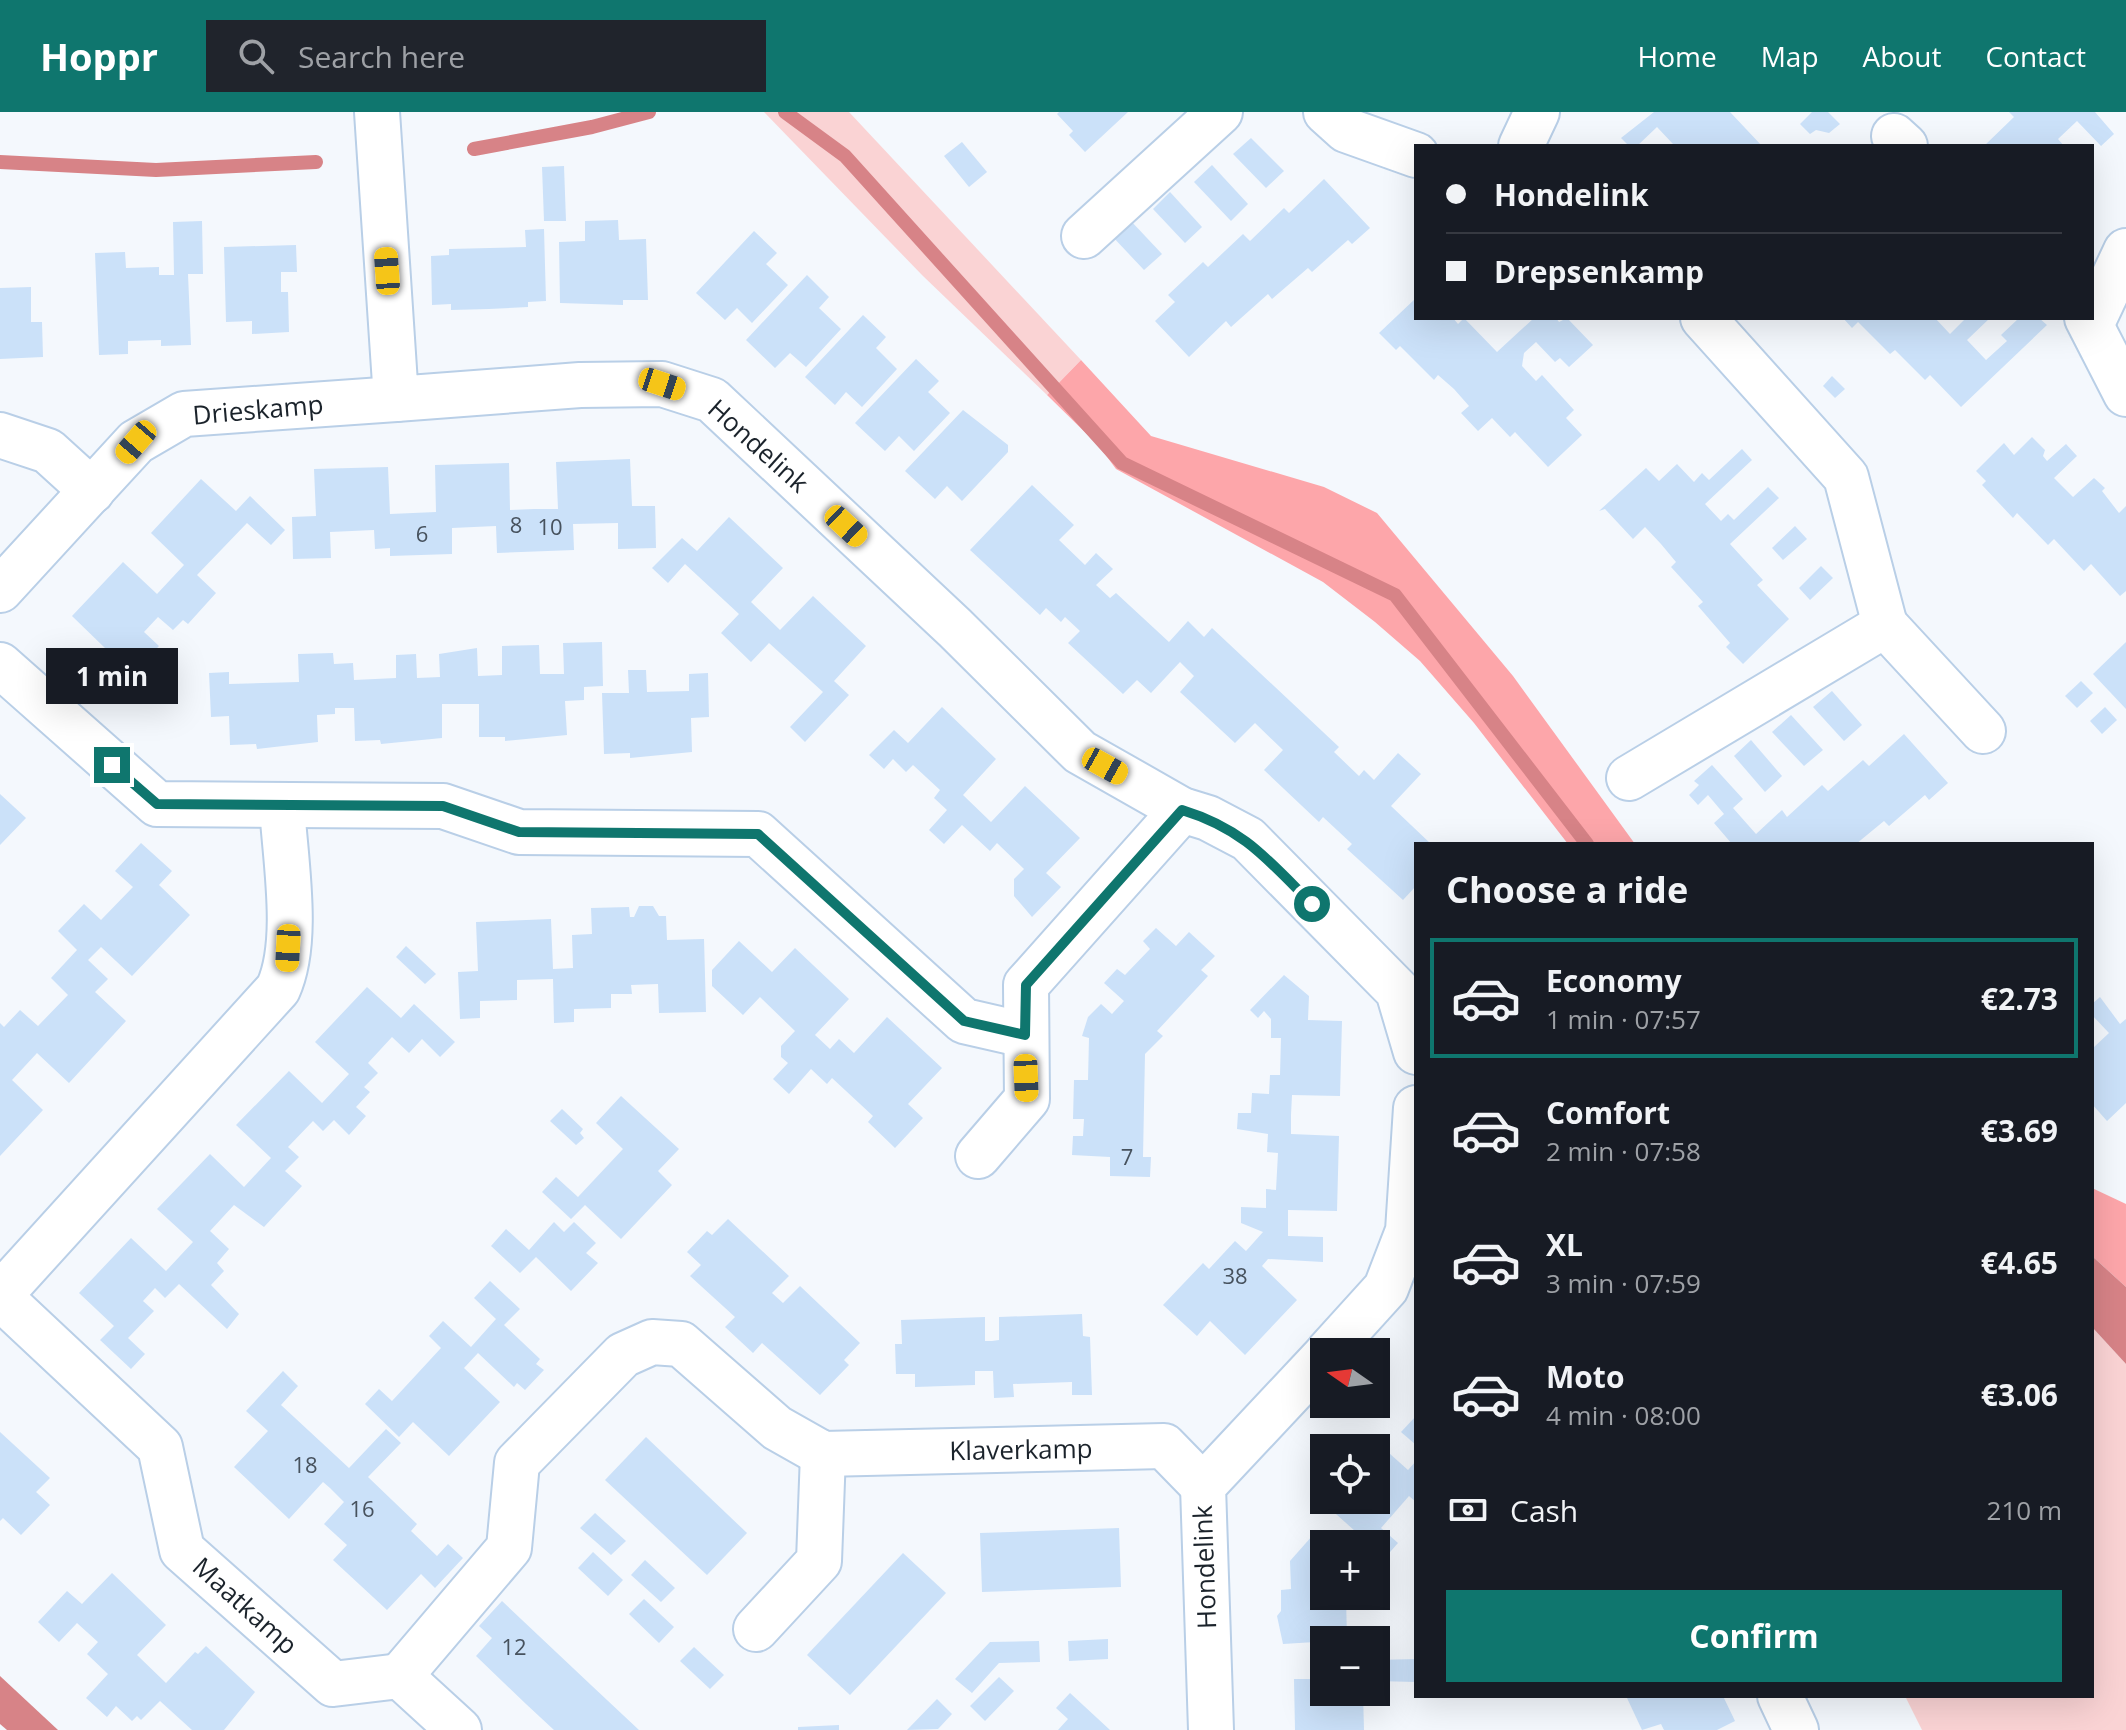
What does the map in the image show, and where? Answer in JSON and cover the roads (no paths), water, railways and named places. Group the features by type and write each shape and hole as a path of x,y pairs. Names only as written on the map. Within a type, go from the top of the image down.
{"street":[{"path":"377,112 396,399"},
{"path":"1084,236 1220,112"},
{"path":"1326,112 1346,130 1414,154"},
{"path":"1522,144 1537,112"},
{"path":"2094,311 2126,251"},
{"path":"1705,320 1846,477 1885,625 1983,731"},
{"path":"2089,320 2123,380"},
{"name":"Hondelink","path":"396,399 580,385 662,384 712,400 955,628 1080,752 1182,810 1208,818 1248,839 1398,991 1414,1045"},
{"name":"Drieskamp","path":"0,590 136,442 184,414 396,399"},
{"path":"0,435 48,451 92,491"},
{"path":"1629,778 1885,625"},
{"path":"0,665 157,804 443,806 519,832 758,834 964,1021 1025,1035"},
{"name":"Maatkamp","path":"282,806 289,925 287,970 278,989 0,1296 160,1447 182,1550 333,1684 400,1676"},
{"path":"978,1156 1027,1099 1026,985 1182,810"},
{"path":"1341,1338 1386,1288 1408,1231 1414,1165"},
{"path":"459,1730 400,1676 509,1548 517,1463 623,1355 652,1342 681,1344 777,1428 823,1454 819,1561 756,1629"},
{"name":"Hondelink","path":"1211,1730 1203,1486 1310,1372"},
{"name":"Klaverkamp","path":"823,1454 1164,1446 1203,1486"},
{"path":"1781,1698 1796,1730"}],"waterway":[{"path":"474,149 592,127 649,112"},
{"path":"785,112 845,156 1122,463 1395,595 1585,842"},
{"path":"0,162 156,170 316,162"}]}
